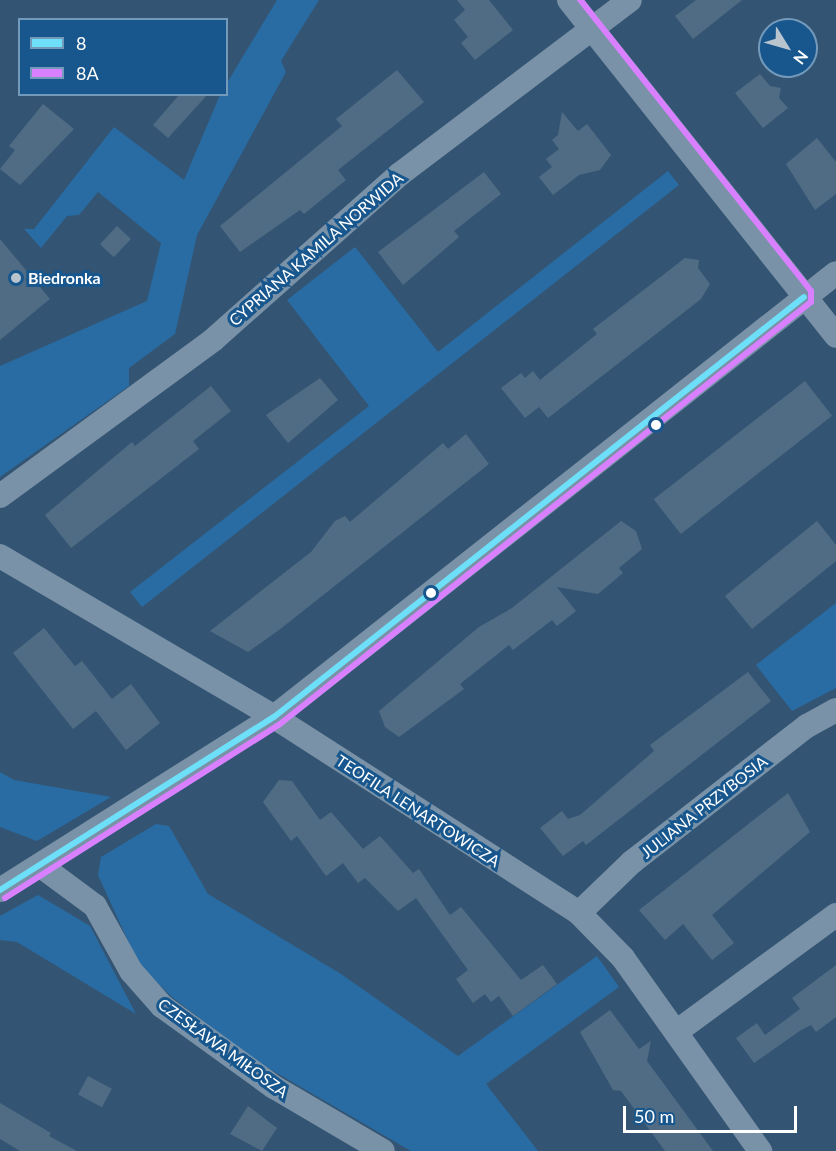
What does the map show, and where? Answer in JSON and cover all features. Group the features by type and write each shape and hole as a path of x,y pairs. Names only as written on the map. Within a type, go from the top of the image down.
{"street":[{"path":"569,0 836,336"},
{"name":"CYPRIANA KAMILA NORWIDA","path":"0,496 213,340 400,174 630,0"},
{"path":"0,890 274,717 836,273"},
{"name":"TEOFILA LENARTOWICZA","path":"0,556 274,717 579,913 622,958 760,1151"},
{"name":"JULIANA PRZYBOSIA","path":"579,913 632,862 807,726 836,710"},
{"name":"CZESŁAWA MIŁOSZA","path":"41,866 95,906 131,971 162,1006 274,1087 383,1151"},
{"path":"676,1032 836,915"}],"shaded area":[{"path":"277,0 319,0 281,61 286,72 197,235 175,334 129,368 129,386 0,477 0,366 147,301 161,243 98,192 79,215 67,216 41,248 24,229 34,229 114,127 184,180 220,96 228,96 228,81"},
{"path":"668,171 679,185 142,607 130,592 369,406 287,300 355,247 438,352"},
{"path":"836,603 836,688 792,711 756,665"},
{"path":"0,772 14,780 111,797 37,841 0,827"},
{"path":"156,824 169,826 208,894 341,974 458,1056 597,956 619,987 486,1084 538,1151 411,1151 251,1058 172,997 139,965 98,875 101,857"},
{"path":"38,895 90,926 136,1014 17,942 0,940 0,916"}],"building":[{"path":"457,0 489,0 513,30 475,60 461,43 468,37 454,20 465,10"},
{"path":"696,0 742,0 693,39 675,16"},
{"path":"397,70 424,102 338,170 346,180 304,214 300,210 240,252 220,226 342,126 336,119"},
{"path":"758,76 758,78 763,78 770,86 781,88 779,98 788,108 763,128 735,93"},
{"path":"178,96 206,96 168,138 153,125"},
{"path":"43,104 74,129 20,185 0,169 15,150 9,146"},
{"path":"562,112 578,131 587,124 611,155 600,170 579,175 553,195 539,177 552,167 546,159 559,149 552,140 558,135"},
{"path":"817,138 836,162 836,194 815,210 786,164"},
{"path":"484,172 501,194 454,231 459,237 403,285 378,252"},
{"path":"117,226 131,239 114,257 100,244"},
{"name":"Biedronka","path":"0,239 50,299 0,340"},
{"path":"685,258 699,260 698,268 710,284 701,299 548,418 539,407 525,418 501,388 521,373 525,378 533,371 540,380 597,334 593,329"},
{"path":"320,378 338,400 288,443 266,415"},
{"path":"805,381 832,416 681,534 654,499"},
{"path":"211,386 231,411 193,441 199,449 71,548 45,515 132,442 135,446"},
{"path":"466,434 489,464 279,630 248,652 210,631 311,552 335,521 345,516 350,522 443,443 448,449"},
{"path":"621,521 636,531 642,549 619,568 623,573 598,594 557,587 576,611 557,626 552,620 513,650 509,645 460,684 464,689 399,737 385,727 379,711 479,627 512,608"},
{"path":"817,521 836,545 836,561 752,629 725,596"},
{"path":"44,628 75,666 82,661 112,699 131,684 160,723 126,750 96,711 73,729 13,653"},
{"path":"748,672 771,701 586,845 583,841 563,856 540,828 562,811 568,819 580,815 654,751 650,745"},
{"path":"279,780 292,781 320,820 331,812 363,849 380,836 413,873 419,869 450,915 461,907 521,980 543,965 557,984 513,1016 499,996 491,1002 485,994 473,1003 456,979 468,970 416,898 398,911 365,878 358,883 343,863 326,876 297,836 291,841 263,802"},
{"path":"788,793 810,832 712,915 734,943 712,960 683,924 665,940 639,910"},
{"path":"836,965 836,1017 816,1032 811,1025 801,1030 754,1063 736,1038 757,1023 765,1035 800,1009 792,998"},
{"path":"610,1010 639,1049 651,1041 647,1061 713,1151 665,1151 621,1091 613,1090 580,1032"},
{"path":"88,1076 112,1089 102,1107 78,1095"},
{"path":"0,1103 51,1133 49,1136 77,1151 20,1151 0,1139"},
{"path":"248,1106 277,1128 262,1151 230,1134"}],"transit line":[{"name":"8A","path":"5,898 280,724 811,302 811,291 580,0"},
{"name":"8","path":"0,890 274,717 804,297"}],"place":[{"name":"Biedronka","path":"16,278"}]}
